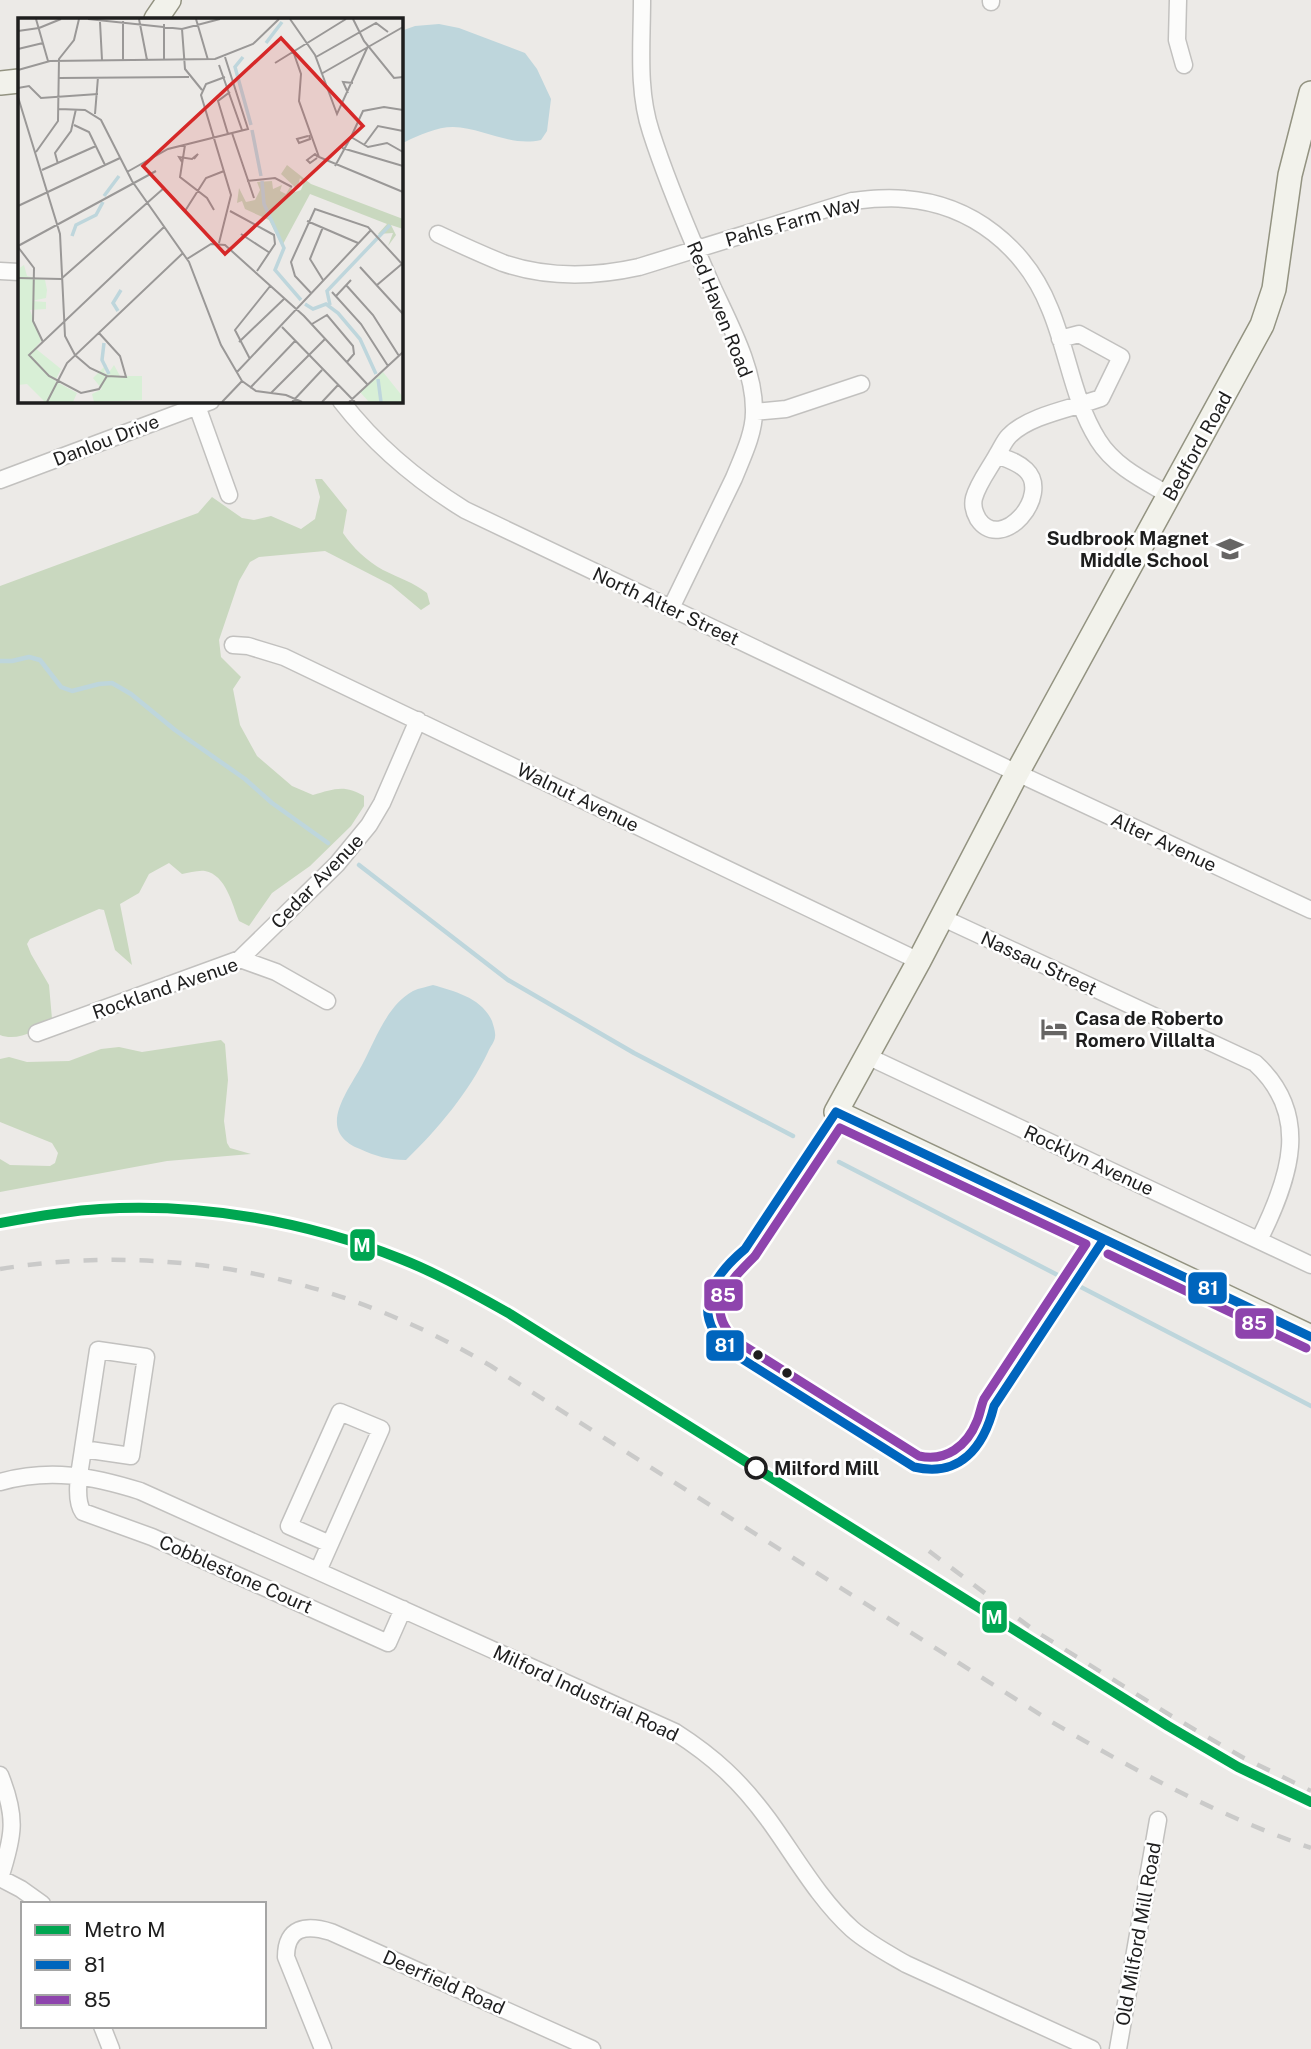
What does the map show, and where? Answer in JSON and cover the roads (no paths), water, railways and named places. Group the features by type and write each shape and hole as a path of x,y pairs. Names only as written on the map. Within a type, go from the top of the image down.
{"street":[{"path":"157,18 169,0"},
{"name":"Red Haven Road","path":"642,0 641,86 645,110 654,142 696,250 746,364 754,412 743,457 671,608"},
{"path":"1178,0 1177,40 1185,65"},
{"path":"0,83 18,81"},
{"name":"Bedford Road","path":"1311,93 1290,175 1277,273 1262,325 1017,773 943,918 836,1112 1311,1337"},
{"name":"Pahls Farm Way","path":"438,234 505,263 541,271 582,275 639,267 852,201 906,199 955,211 996,234 1016,251 1043,293 1081,405 1099,442 1115,460 1134,475 1169,495"},
{"path":"0,271 18,272"},
{"path":"997,455 1016,463 1026,471 1034,486 1027,509 1018,522 1000,530 981,523 973,506 974,496 997,455 1008,437 1035,419 1101,398 1121,357 1079,334 1060,338"},
{"path":"754,412 786,409 861,384"},
{"name":"North Alter Street","path":"342,402 379,443 433,491 500,527 1017,773"},
{"path":"204,404 229,495"},
{"name":"Danlou Drive","path":"0,480 204,404"},
{"name":"Walnut Avenue","path":"233,645 248,646 284,657 919,961"},
{"name":"Cedar Avenue","path":"240,959 363,834 382,803 418,720"},
{"name":"Alter Avenue","path":"1017,773 1311,910"},
{"name":"Nassau Street","path":"943,918 1255,1063 1280,1082 1295,1107 1301,1142 1290,1179 1259,1240"},
{"name":"Rockland Avenue","path":"37,1033 240,959 276,972 327,1001"},
{"name":"Rocklyn Avenue","path":"867,1056 1311,1265"},
{"path":"79,1475 98,1350 146,1357 131,1456 83,1449"},
{"path":"318,1570 330,1544 381,1429 340,1412 289,1526 330,1544"},
{"name":"Milford Industrial Road","path":"0,1482 52,1475 79,1475 140,1491 684,1737 718,1761 743,1787 830,1906 853,1930 906,1964 1092,2049"},
{"name":"Cobblestone Court","path":"79,1475 79,1507 88,1515 152,1537 388,1643 403,1609"},
{"path":"0,1774 13,1817 13,1835 0,1878 39,1902"},
{"name":"Old Milford Mill Road","path":"1118,2049 1158,1820"},
{"name":"Deerfield Road","path":"323,2049 286,1957 286,1945 293,1933 306,1927 331,1931 592,2049"},
{"path":"103,2028 111,2049"}],"water":[{"path":"439,24 459,28 525,53 537,69 551,99 547,131 541,140 519,141 475,130 447,127 402,141 402,31 415,26"},
{"path":"433,985 467,997 482,1007 492,1021 494,1040 462,1096 430,1136 406,1160 371,1154 347,1141 339,1132 338,1111 389,1014 413,991"}],"waterway":[{"path":"0,661 29,657 40,660 61,687 72,691 112,683 131,694 175,730 245,779 272,803 328,843"},
{"path":"359,865 508,980 634,1053 793,1136"},
{"path":"839,1162 1311,1406"}],"railway":[{"path":"0,1269 102,1260 204,1266 305,1286 354,1301 413,1325 491,1366 1052,1722 1178,1791 1244,1822 1311,1848"},
{"path":"929,1551 1035,1631 1173,1717 1242,1757 1311,1791"},
{"path":"918,1571 996,1611"}],"metro line":[{"name":"M","path":"0,1223 100,1209 215,1212 328,1234 415,1265 510,1314 1168,1726 1238,1767 1311,1802"}],"place":[{"name":"Sudbrook Magnet Middle School","path":"1230,549"},
{"name":"Casa de Roberto Romero Villalta","path":"1054,1029"},
{"name":"Milford Mill","path":"756,1468"}]}
